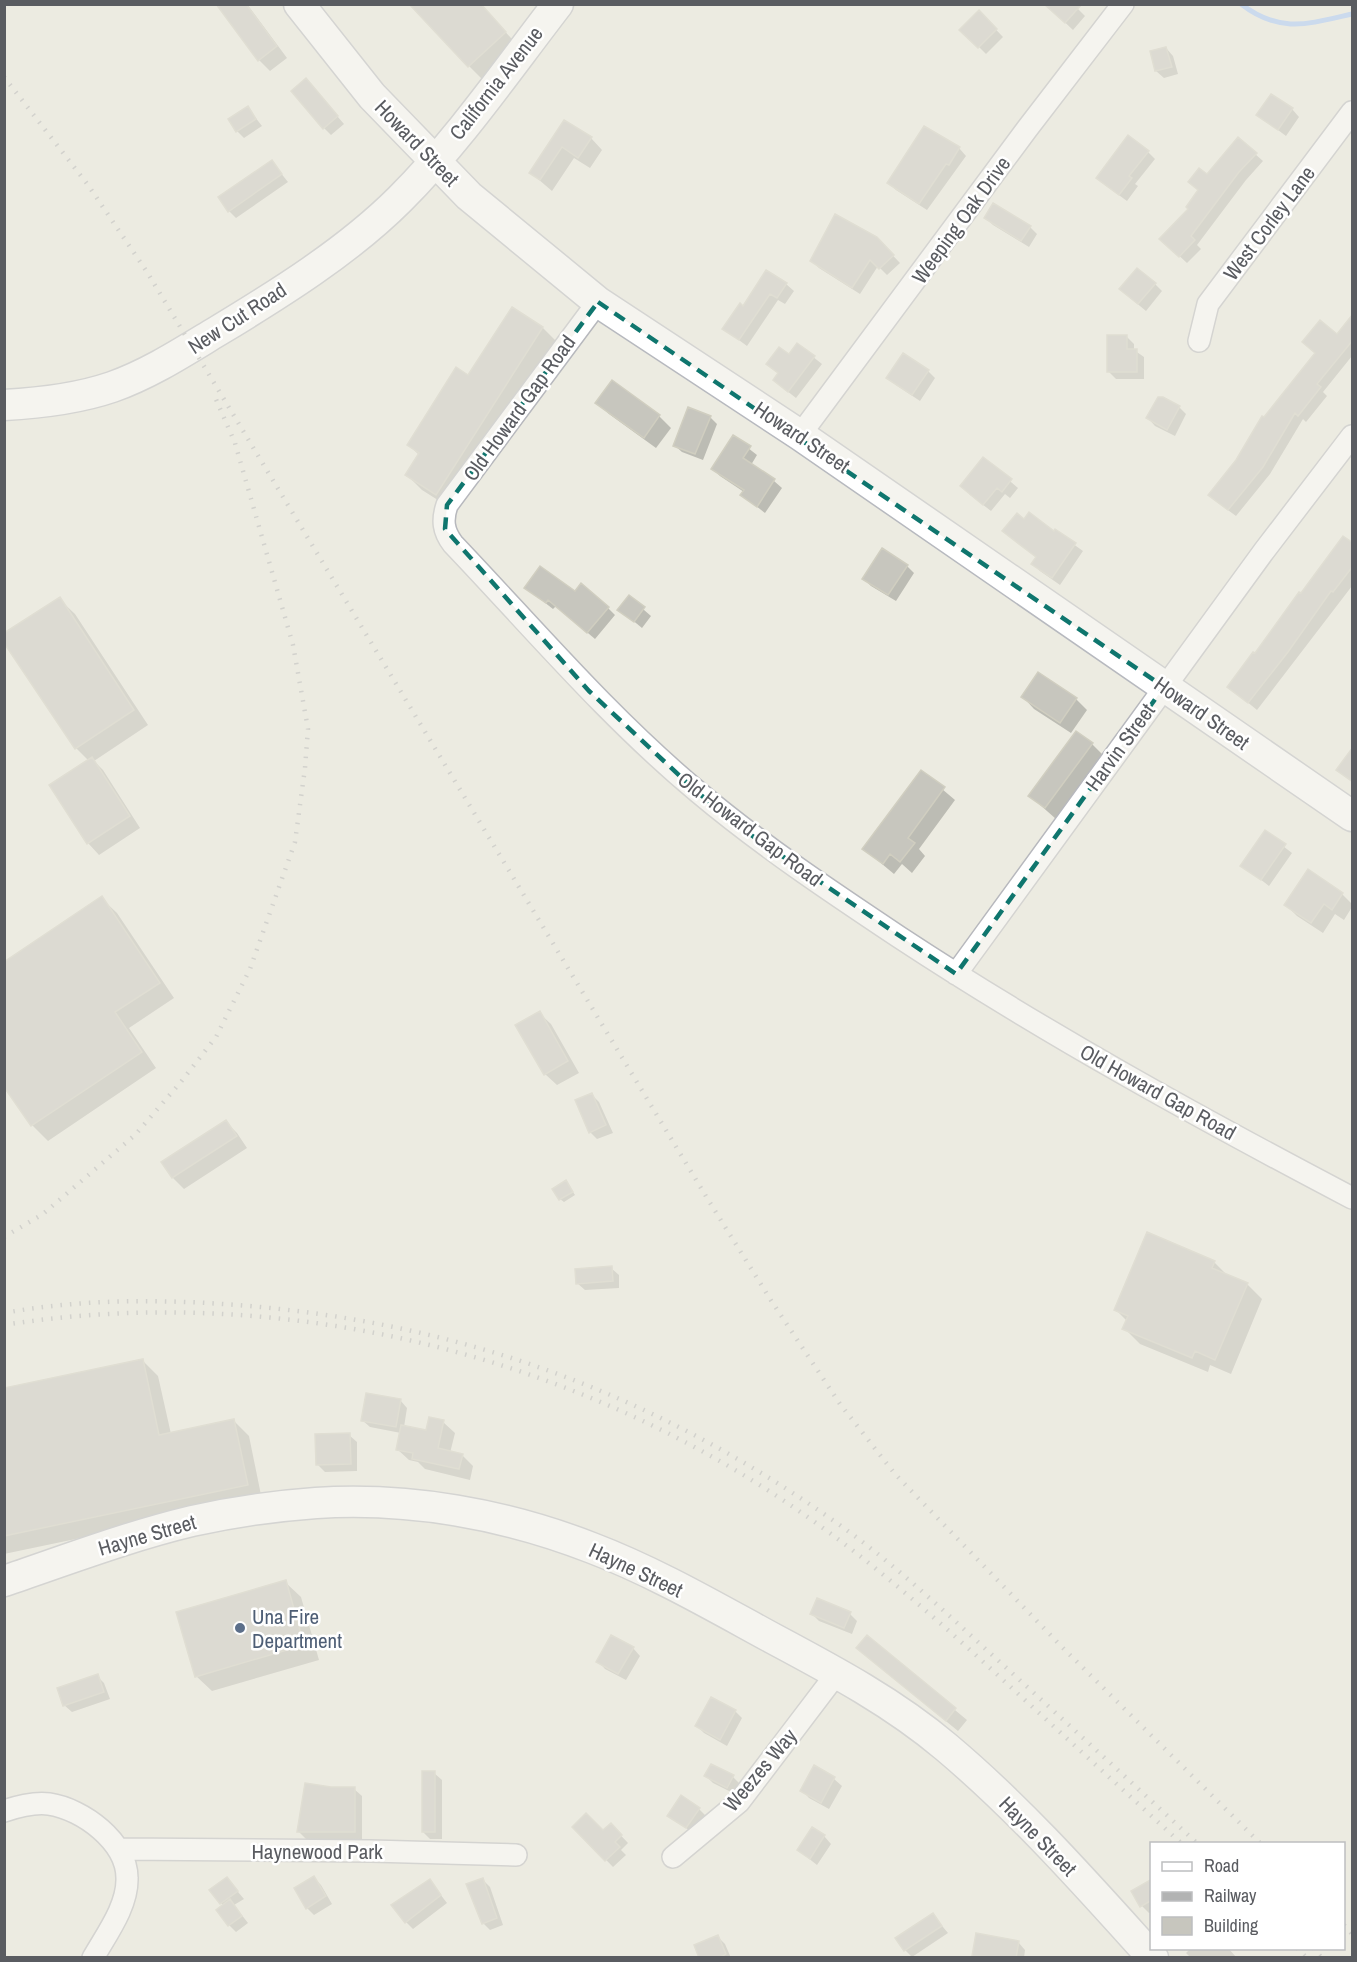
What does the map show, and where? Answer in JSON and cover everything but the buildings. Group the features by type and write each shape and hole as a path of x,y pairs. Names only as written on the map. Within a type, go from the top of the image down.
{"street":[{"name":"Howard Street","path":"298,4 372,96 469,196 598,302 800,435 1353,816"},
{"name":"California Avenue","path":"435,162 558,4"},
{"name":"Weeping Oak Drive","path":"800,435 1027,129 1123,4"},
{"name":"West Corley Lane","path":"1199,341 1208,304 1353,111"},
{"name":"New Cut Road","path":"4,405 48,402 113,387 144,374 176,356 249,312 344,247 400,199 435,162"},
{"name":"Old Howard Gap Road","path":"598,302 447,505 443,521 448,537 589,691 630,732 697,792 760,842 852,906 999,1001 1144,1086 1353,1198"},
{"name":"Harvin Street","path":"956,974 1264,551 1353,436"},
{"name":"Hayne Street","path":"4,1581 85,1553 191,1521 254,1509 319,1503 362,1503 455,1510 547,1533 626,1562 729,1614 837,1673 904,1715 944,1745 981,1778 1025,1821 1153,1958"},
{"name":"Weezes Way","path":"673,1857 739,1802 837,1673"},
{"path":"4,1811 31,1804 50,1804 69,1810 107,1835 119,1849 125,1863 126,1893 93,1958"},
{"name":"Haynewood Park","path":"119,1849 371,1851 516,1855"}],"highlighted area":[{"path":"598,302 1164,687 956,974 751,835 697,792 589,691 445,529 447,505"}],"waterway":[{"path":"1241,4 1269,20 1282,23 1308,23 1352,14"}],"railway":[{"path":"4,77 88,185 147,272 707,1198 772,1302 840,1404 895,1474 1063,1648 1259,1842"},
{"path":"4,1237 43,1214 135,1135 216,1037 250,969 295,842 308,729 293,645 235,443 215,397"},
{"path":"4,1313 62,1305 150,1301 237,1305 319,1314 398,1328 475,1347 550,1371 624,1401 695,1436 765,1476 856,1537 899,1571 1196,1842"},
{"path":"4,1325 104,1314 204,1313 304,1321 403,1339 501,1365 595,1400 686,1442 772,1493 863,1558 948,1630 1180,1842"},
{"path":"1345,1926 1352,1934"},
{"path":"1299,1950 1307,1958"},
{"path":"1315,1950 1322,1958"}],"place":[{"name":"Una Fire Department","path":"240,1628"}]}
